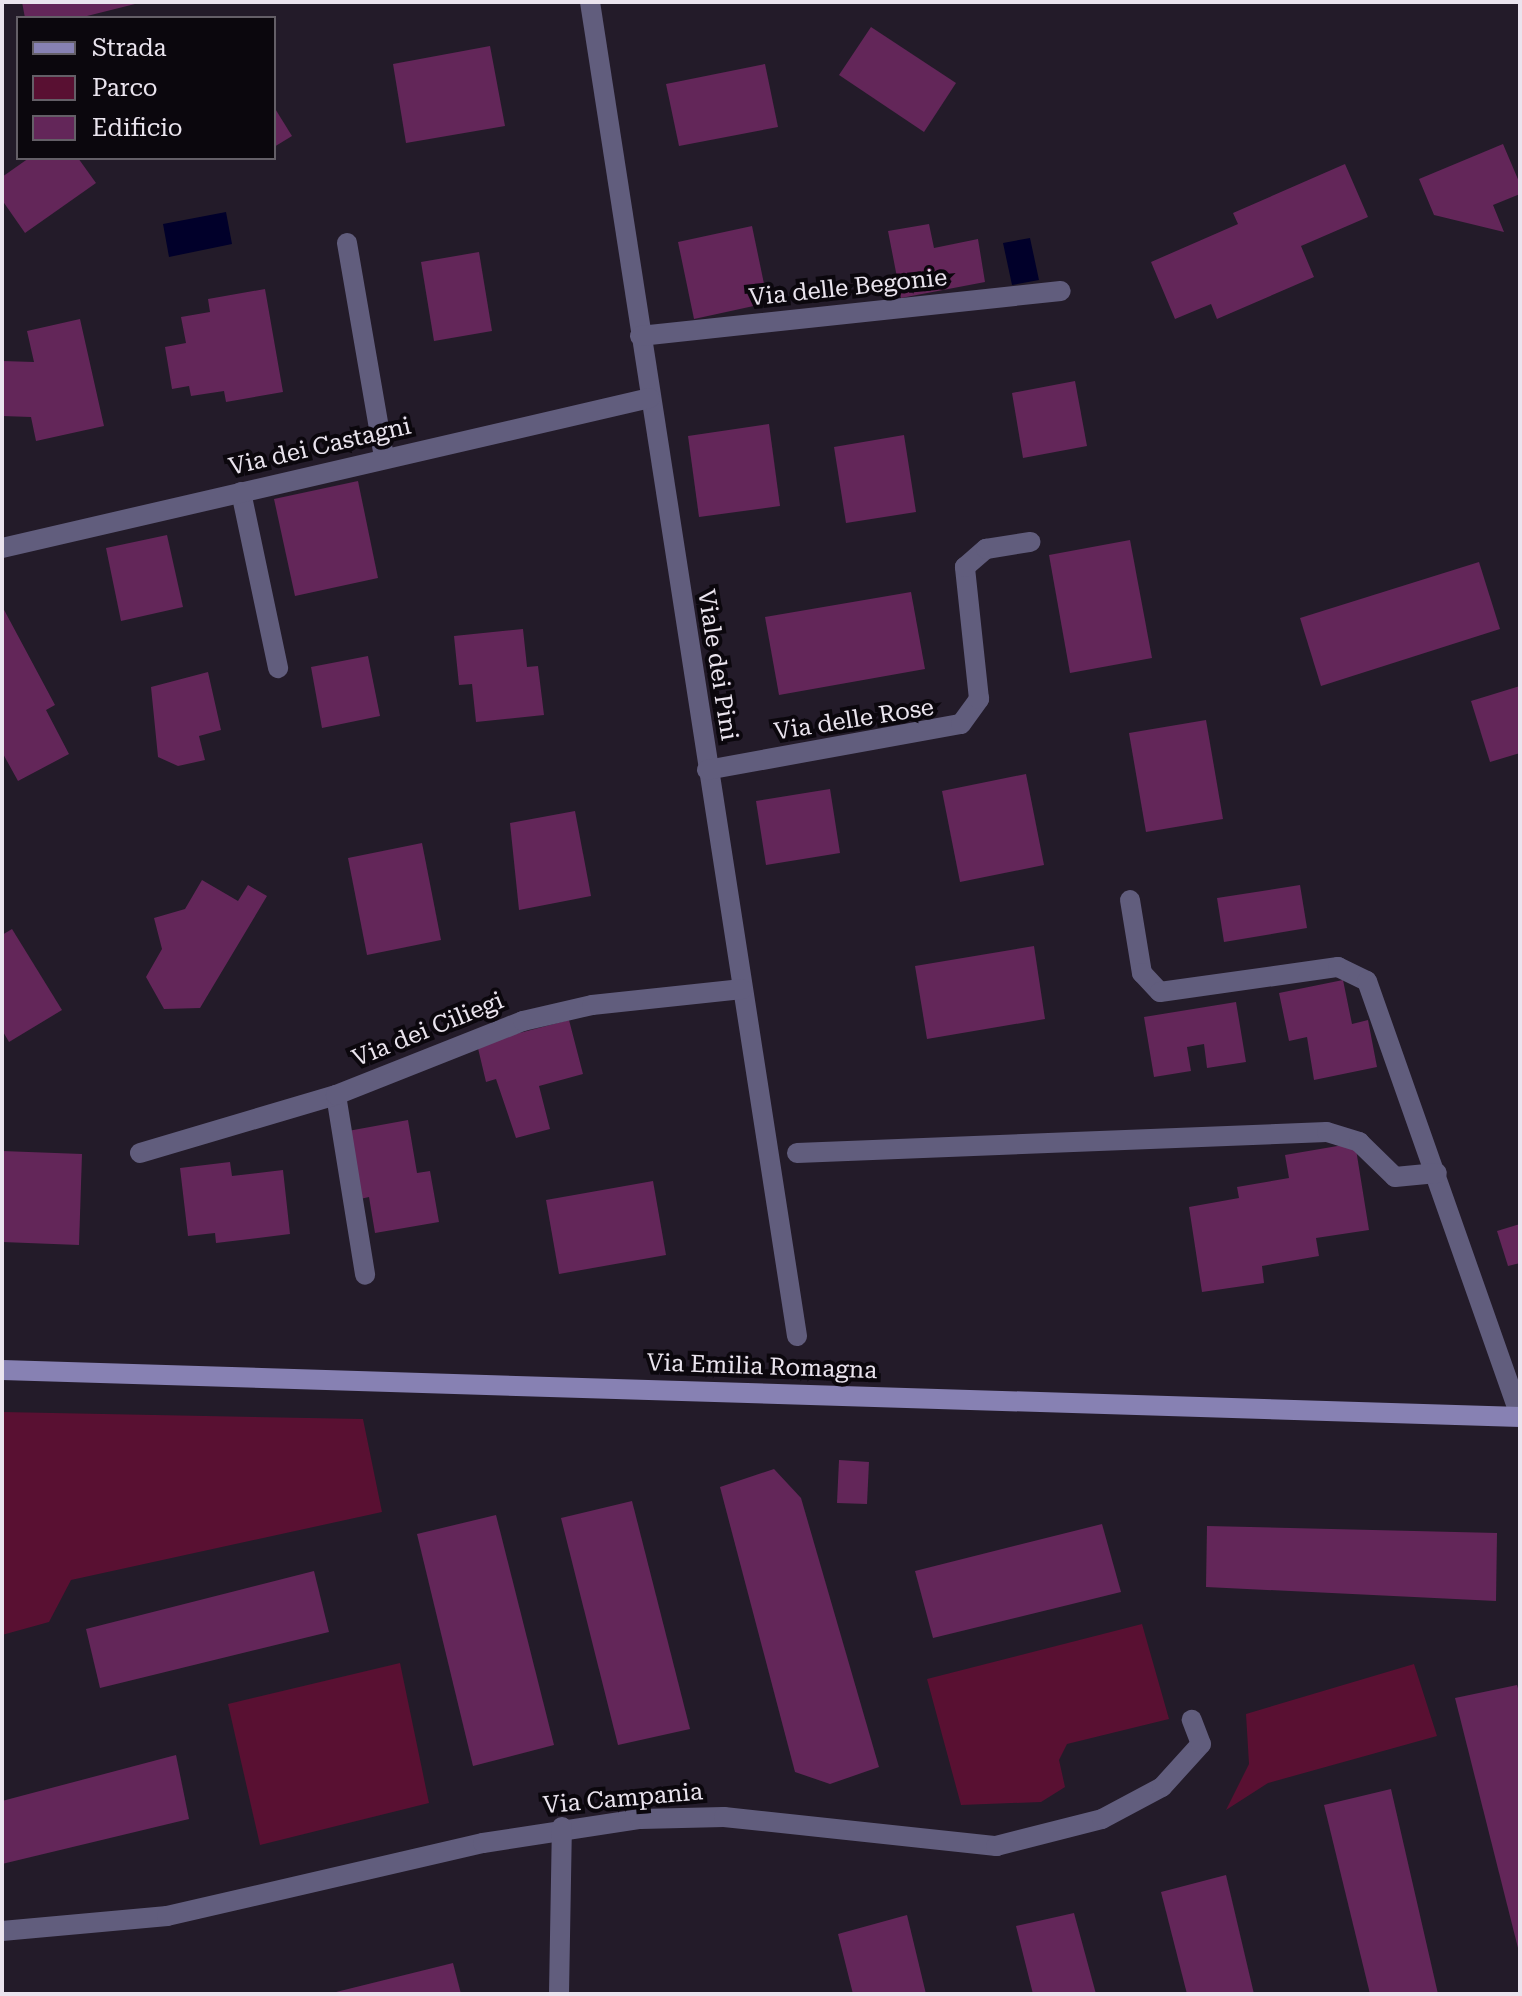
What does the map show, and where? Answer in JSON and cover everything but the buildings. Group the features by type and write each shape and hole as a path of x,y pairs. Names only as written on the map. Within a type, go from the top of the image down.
{"main road":[{"name":"Via Emilia Romagna","path":"2,1370 1520,1416"}],"street":[{"name":"Viale dei Pini","path":"590,2 797,1336"},
{"path":"347,243 384,458"},
{"name":"Via delle Begonie","path":"640,336 1061,291"},
{"name":"Via dei Castagni","path":"2,548 650,398"},
{"path":"241,492 278,668"},
{"name":"Via delle Rose","path":"707,770 961,724 979,699 965,567 986,549 1030,542"},
{"path":"1130,900 1142,973 1160,992 1328,968 1359,973 1380,1003 1520,1416"},
{"name":"Via dei Ciliegi","path":"140,1153 336,1095 548,1014 742,989"},
{"path":"336,1095 365,1275"},
{"path":"797,1153 1327,1132 1359,1142 1395,1177 1437,1173"},
{"name":"Via Campania","path":"2,1931 180,1914 562,1827 706,1815 996,1846 1102,1819 1162,1787 1201,1744 1192,1720"},
{"path":"559,1994 554,1953 562,1827"}],"green space":[{"path":"2,1412 363,1419 382,1512 71,1580 49,1622 2,1635"},
{"path":"1142,1624 1169,1719 1067,1744 1059,1760 1065,1787 1041,1802 961,1805 927,1679"},
{"path":"400,1663 429,1803 260,1845 228,1704"},
{"path":"1414,1664 1437,1736 1268,1783 1226,1810 1249,1764 1246,1714"}],"water":[{"path":"226,212 232,244 169,257 163,224"},
{"path":"1030,238 1039,280 1012,285 1003,243"}]}
